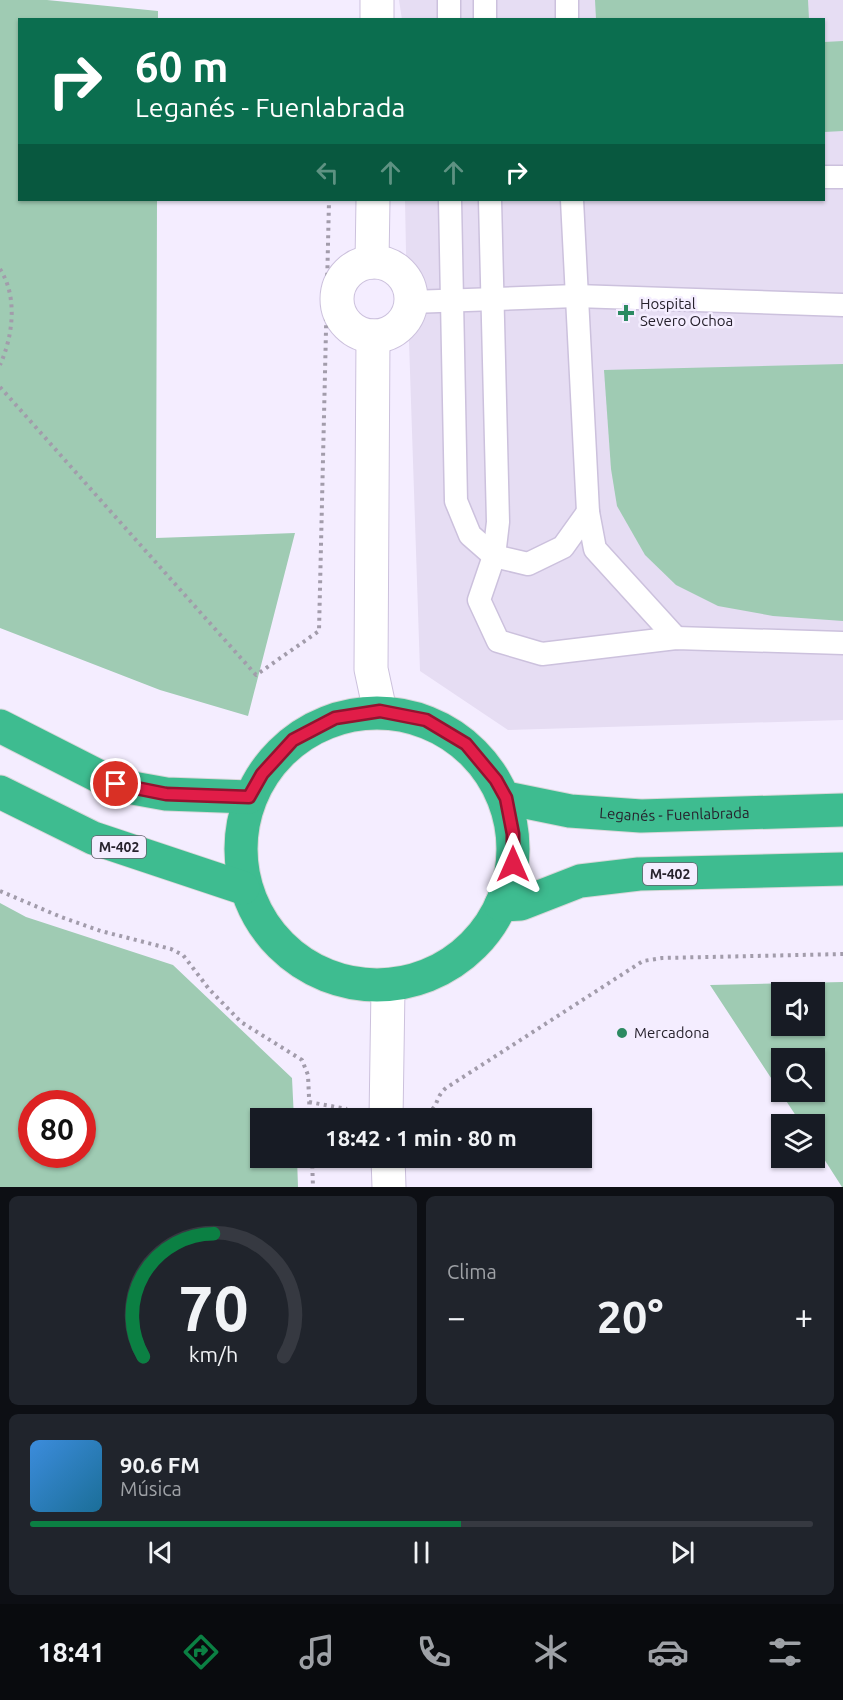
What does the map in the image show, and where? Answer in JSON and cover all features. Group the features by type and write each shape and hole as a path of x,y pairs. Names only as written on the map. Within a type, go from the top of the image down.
{"highway":[{"path":"380,711 426,720 466,744 496,780 506,798 513,834 513,864 501,905 478,941 444,968 388,988 344,982 319,972 281,946 243,888 242,845 249,797 262,774 293,740 335,718 380,711"},
{"path":"0,726 116,784 166,794 249,797"},
{"name":"M-402","path":"0,792 93,838 243,888"},
{"name":"Leganés - Fuenlabrada","path":"506,798 570,812 641,816 843,810"},
{"name":"M-402","path":"501,905 521,904 580,881 639,874 843,869"}],"street":[{"path":"377,0 377,18"},
{"path":"372,262 373,201"},
{"path":"372,262 396,269 410,290 411,302 407,315 390,333 366,336 355,331 346,323 339,313 336,302 338,290 350,270 361,264 372,262"},
{"path":"373,336 372,669 380,711"},
{"path":"373,1108 388,988"},
{"path":"388,1168 389,1187"}],"lane":[{"path":"449,0 449,18"},
{"path":"485,0 485,18"},
{"path":"567,0 567,18"},
{"path":"825,177 843,177"},
{"path":"450,201 456,501 470,535 494,556 528,564 562,548 588,512"},
{"path":"490,201 498,522 494,556 479,600 498,641 542,654 676,638 843,643"},
{"path":"572,201 588,512 595,549 676,638"},
{"path":"411,302 576,296 843,305"}],"path":[{"path":"0,387 256,675 320,631 329,201"},
{"path":"0,269 4,275 12,308 9,346 0,365"},
{"path":"0,891 91,927 177,951 188,960 209,989 241,1022 302,1060 308,1075 309,1108"},
{"path":"433,1108 437,1097 446,1088 643,961 662,958 843,954"},
{"path":"309,1102 338,1108"},
{"path":"312,1168 313,1187"}],"shaded area":[{"name":"Hospital Severo Ochoa","path":"399,0 843,0 843,720 508,730 420,671 406,252 405,201 825,201 825,18 402,18"}],"green space":[{"path":"0,0 47,0 158,11 158,18 18,18 18,201 157,201 156,538 295,533 248,716 160,690 0,628"},
{"path":"595,0 808,0 809,18 596,18"},
{"path":"843,41 843,131 825,132 825,42"},
{"path":"843,364 843,621 773,616 718,606 676,585 645,555 617,506 611,469 604,370"},
{"path":"0,903 26,917 173,965 292,1078 293,1108 250,1108 250,1168 297,1168 298,1187 0,1187"},
{"path":"825,982 843,982 843,1187 825,1161 825,1114 795,1114 787,1102 825,1102 825,1048 771,1048 771,1078 710,985 771,984 771,1036 825,1036"}],"place":[{"name":"Hospital Severo Ochoa","path":"626,313"},
{"name":"Mercadona","path":"622,1033"}],"route":[{"path":"116,784 166,794 249,797 262,774 293,740 335,718 380,711 426,720 466,744 496,780 506,798 513,834 513,864"}]}
